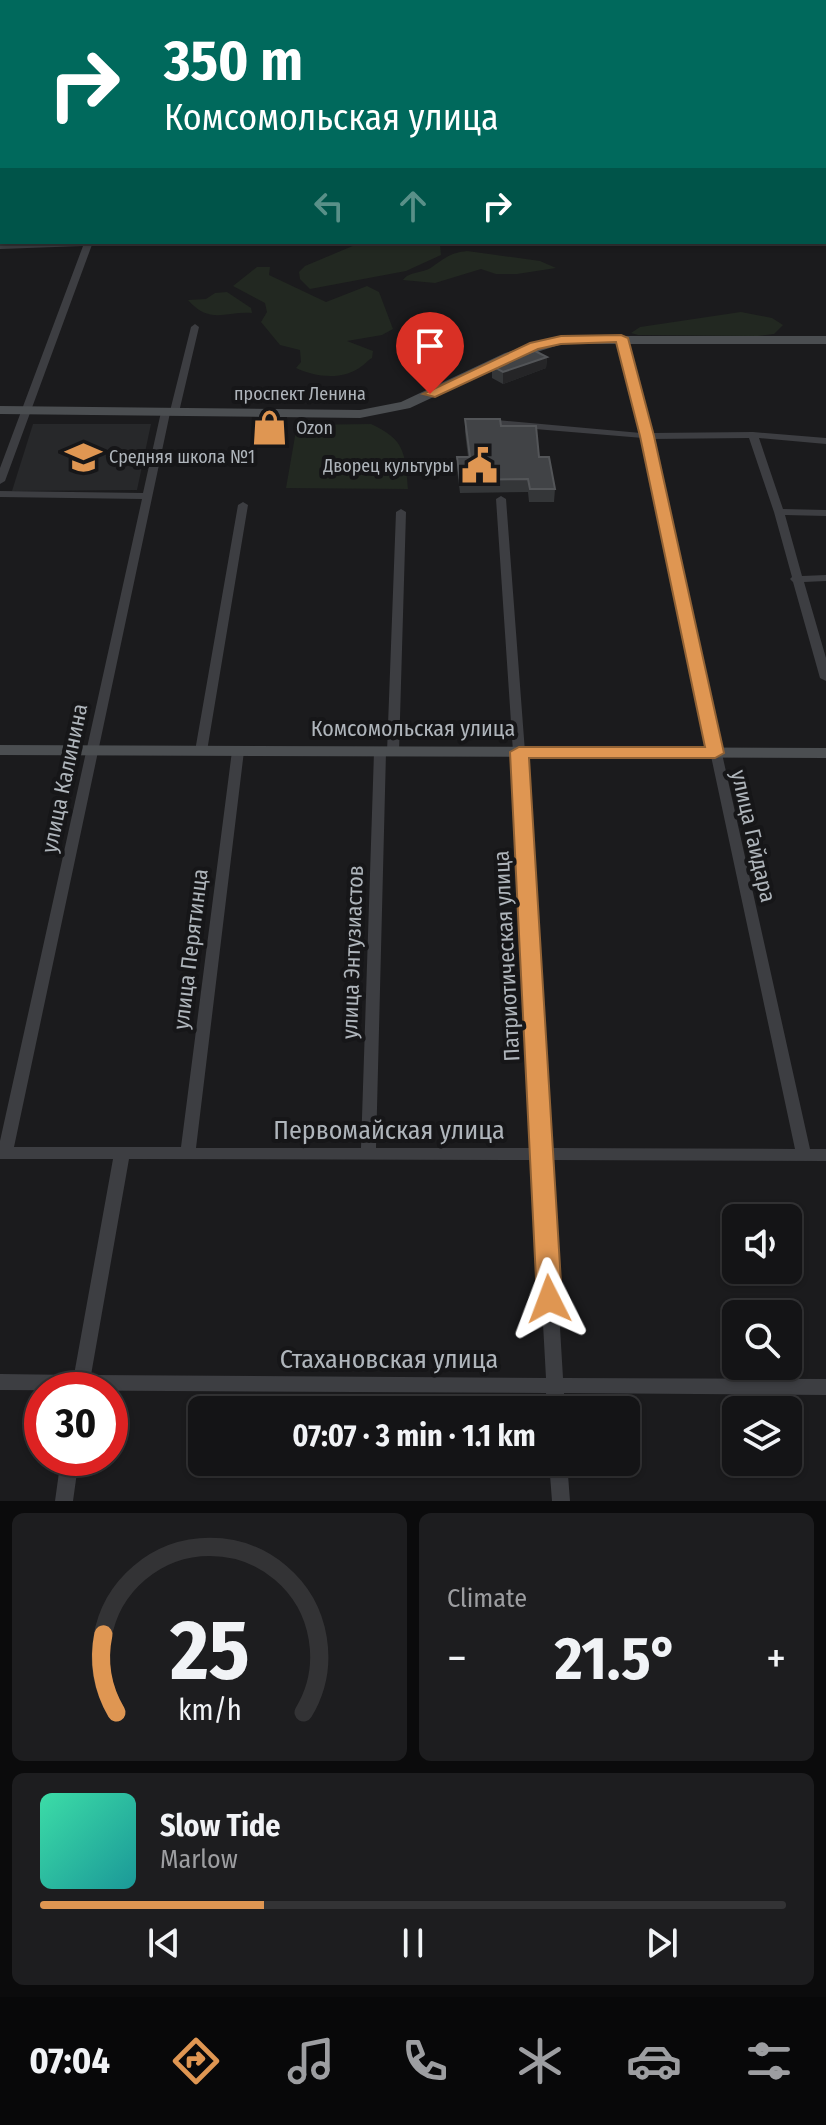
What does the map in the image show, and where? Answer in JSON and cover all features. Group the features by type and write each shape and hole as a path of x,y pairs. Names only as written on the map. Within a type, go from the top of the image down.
{"main road":[{"path":"778,340 826,329"},
{"name":"проспект Ленина","path":"0,410 360,414 391,410 534,346 561,340 826,340"},
{"name":"Комсомольская улица","path":"0,750 826,753"}],"street":[{"path":"0,247 66,244"},
{"path":"0,481 88,244"},
{"name":"улица Калинина","path":"2,1153 146,496 195,327"},
{"name":"улица Гайдара","path":"621,338 647,436 804,1155"},
{"path":"477,422 647,436 753,435 826,441"},
{"path":"753,435 779,512 795,579 826,678"},
{"path":"0,494 146,496"},
{"name":"Патриотическая улица","path":"501,499 519,752 555,1396"},
{"path":"201,751 243,505"},
{"name":"улица Энтузиастов","path":"368,1154 386,752 401,512"},
{"path":"779,512 826,513"},
{"path":"795,579 826,578"},
{"name":"улица Перятинца","path":"188,1153 238,751"},
{"name":"Первомайская улица","path":"2,1153 826,1155"},
{"path":"83,1372 122,1153"},
{"name":"Стахановская улица","path":"0,1382 24,1383"},
{"name":"Стахановская улица","path":"128,1386 826,1387"},
{"path":"64,1501 67,1476"},
{"path":"559,1476 561,1501"}],"shaded area":[{"path":"437,244 440,245 441,255 406,271 310,289 300,279 299,272 305,266 355,245"},
{"path":"467,251 540,261 556,268 517,274 496,274 481,269 435,283 403,280 452,255"},
{"path":"257,267 270,267 269,275 326,302 367,286 379,292 393,329 382,335 347,341 373,351 372,358 354,371 329,376 296,368 301,362 300,350 280,345 261,322 267,312 265,303 233,286"},
{"path":"227,292 251,308 252,313 211,315 188,300 206,299 215,293"},
{"path":"741,312 772,318 783,325 774,334 758,336 631,333 640,327"},
{"name":"Средняя школа №1","path":"33,424 151,424 137,490 12,491"},
{"path":"371,424 391,436 402,449 408,489 286,488 297,425"}],"building":[{"path":"535,351 547,357 503,372 492,366"},
{"name":"Дворец культуры","path":"465,419 500,419 501,426 536,426 539,457 549,457 555,489 530,489 528,479 460,480 457,457 470,457"}],"place":[{"name":"Ozon","path":"270,428"},
{"name":"Средняя школа №1","path":"83,457"},
{"name":"Дворец культуры","path":"480,466"}],"route":[{"path":"430,394 534,346 561,340 621,338 647,436 715,753 519,752 549,1299"}]}
